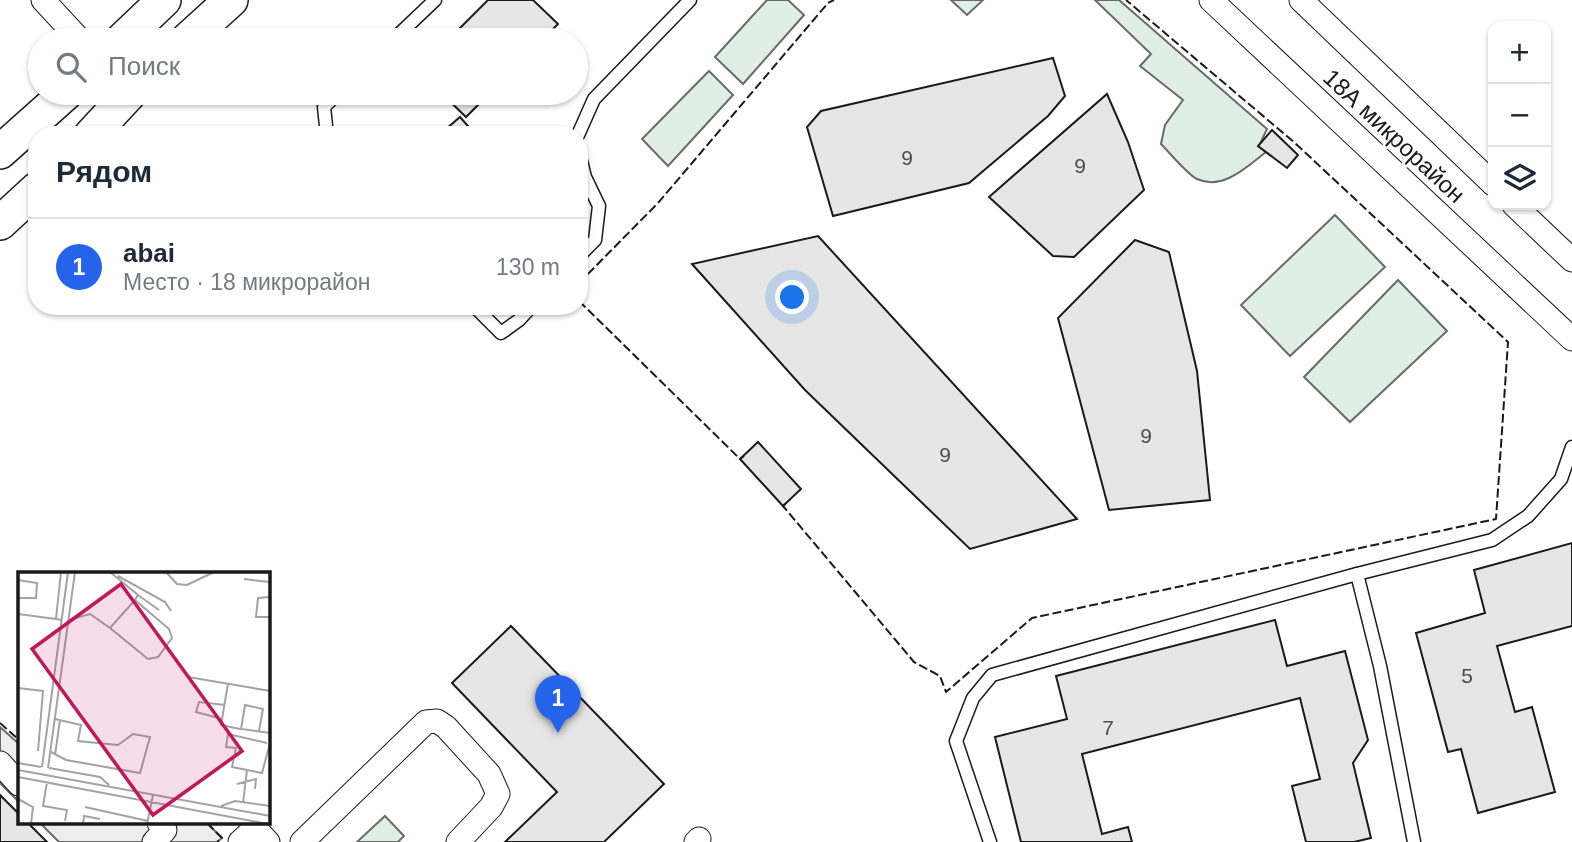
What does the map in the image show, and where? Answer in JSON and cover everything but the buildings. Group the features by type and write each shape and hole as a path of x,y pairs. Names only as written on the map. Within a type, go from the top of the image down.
{"main road":[{"path":"135,28 164,0"},
{"path":"200,28 231,0"},
{"path":"29,126 53,105"},
{"path":"99,126 119,105"},
{"path":"0,152 28,127"},
{"path":"0,223 28,197"}],"street":[{"path":"43,0 69,28"},
{"name":"18А микрорайон","path":"1211,0 1572,339"},
{"path":"1301,0 1488,179"},
{"path":"1519,210 1572,260"},
{"path":"302,842 426,722 437,721 446,727 489,774 498,794 491,807 458,842"},
{"path":"0,762 18,782"},
{"path":"154,842 165,830 160,824"},
{"path":"240,842 255,828 268,842"}],"lane":[{"path":"406,28 435,0"},
{"path":"582,126 594,99 690,0"},
{"path":"326,105 326,126"},
{"path":"588,183 599,206 595,240 588,247"},
{"path":"483,315 500,333 524,315"},
{"path":"990,842 956,741 973,698 992,675 1357,574 1492,540 1528,516 1562,479 1572,447"},
{"path":"1357,574 1380,666 1414,842"}],"green space":[{"path":"767,0 788,0 804,15 743,84 715,57"},
{"path":"951,0 983,0 967,15"},
{"path":"1095,0 1119,0 1267,129 1259,146 1266,152 1243,170 1216,182 1197,179 1188,173 1161,144 1165,125 1183,100 1140,66 1151,54"},
{"path":"709,71 733,95 668,166 642,139"},
{"path":"1335,215 1385,267 1290,356 1241,305"},
{"path":"1398,280 1447,331 1350,422 1304,377"},
{"path":"385,816 404,836 398,842 357,842"}],"shaded area":[{"path":"0,727 18,743 18,801 0,783"},
{"path":"41,824 208,824 222,838 217,842 59,842"}],"fence":[{"path":"588,274 658,203 828,3 834,0"},
{"path":"785,504 783,506 914,662 940,676 946,692 1032,618 1496,519 1508,342 1295,143 1126,0"},
{"path":"588,310 740,459 744,456"},
{"path":"0,723 18,739"},
{"path":"208,824 222,838 217,842"}],"place":[{"name":"abai","path":"558,733"}]}
